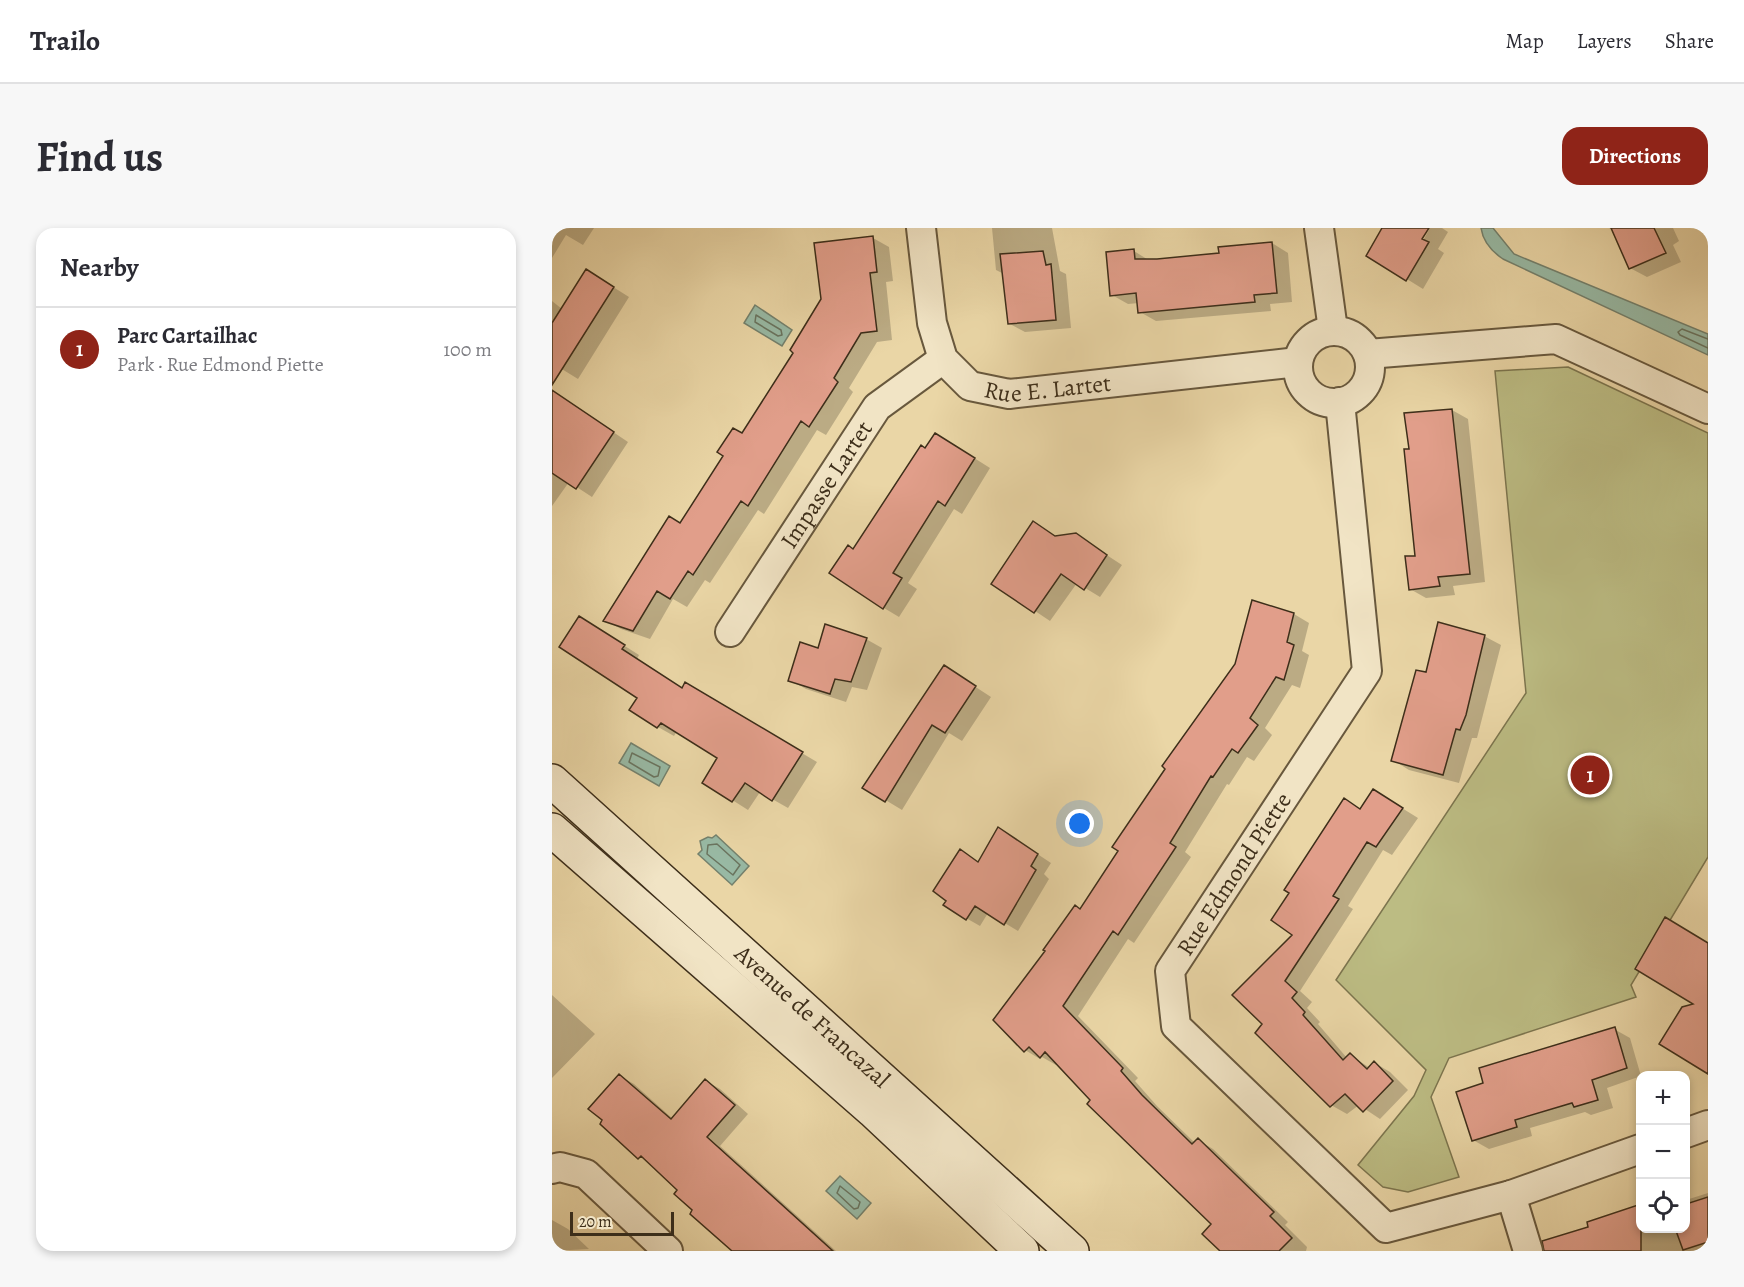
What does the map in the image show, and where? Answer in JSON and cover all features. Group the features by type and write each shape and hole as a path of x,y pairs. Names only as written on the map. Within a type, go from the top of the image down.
{"main road":[{"name":"Avenue de Francazal","path":"552,781 1056,1246"},
{"name":"Avenue de Francazal","path":"552,830 873,1111 1022,1251"}],"street":[{"name":"Rue E. Lartet","path":"921,228 932,323 943,359 970,386 1009,394 1298,362"},
{"path":"1319,228 1333,330"},
{"path":"1333,330 1343,332 1358,339 1368,354 1370,368 1366,383 1353,397 1341,402 1318,399 1303,386 1298,362 1300,354 1312,338 1333,330"},
{"path":"1368,354 1556,339 1708,409"},
{"name":"Impasse Lartet","path":"730,632 877,407 943,359"},
{"name":"Rue Edmond Piette","path":"1341,402 1367,671 1170,971 1176,1026 1386,1228 1511,1196 1636,1151"},
{"path":"1690,1132 1708,1125"},
{"path":"552,1169 560,1167 586,1174 668,1251"},
{"path":"1511,1196 1528,1251"}],"green space":[{"path":"1568,367 1708,433 1708,857 1631,985 1636,997 1449,1058 1431,1097 1459,1177 1408,1192 1383,1187 1358,1165 1414,1096 1426,1070 1336,980 1526,693 1495,371"}],"water":[{"path":"1481,228 1493,228 1514,254 1708,334 1708,355 1503,259 1488,246"},
{"path":"755,305 792,330 782,346 744,323"},
{"path":"631,743 670,766 659,786 619,763"},
{"path":"716,835 749,866 732,885 698,854 702,850 700,841"},
{"path":"840,1176 871,1203 857,1219 826,1191"}],"building":[{"path":"1382,228 1429,228 1422,239 1429,242 1406,281 1366,256"},
{"path":"1611,228 1654,228 1666,253 1629,269"},
{"path":"873,236 877,272 870,273 877,331 861,333 834,378 838,382 809,427 801,421 748,506 741,501 693,575 688,571 670,599 657,591 633,631 603,621 669,516 680,523 723,456 717,452 733,428 742,433 793,353 790,350 821,299 814,243"},
{"path":"1272,242 1277,293 1254,295 1255,302 1138,313 1136,293 1110,296 1106,252 1134,249 1135,259 1157,259 1219,253 1218,247"},
{"path":"1043,251 1046,265 1051,264 1056,320 1008,324 1000,254"},
{"path":"586,269 614,287 552,385 552,323"},
{"path":"552,390 614,432 576,489 552,473"},
{"path":"1452,409 1470,574 1438,577 1440,586 1409,590 1405,556 1415,556 1404,449 1409,449 1404,413"},
{"path":"935,433 975,458 945,506 938,501 893,573 902,578 883,609 829,573 848,545 853,549 921,445 925,448"},
{"path":"1033,521 1055,536 1076,533 1107,555 1084,590 1061,574 1034,613 991,584"},
{"path":"1252,600 1294,613 1287,642 1294,645 1284,680 1276,677 1250,718 1258,725 1238,753 1232,749 1213,777 1211,776 1170,843 1176,847 1118,935 1113,931 1063,1006 1123,1068 1121,1071 1142,1095 1192,1144 1198,1138 1274,1212 1270,1216 1292,1238 1279,1251 1220,1251 1202,1234 1211,1224 1087,1104 1090,1100 1045,1052 1040,1058 1029,1047 1024,1052 993,1020 1045,951 1043,950 1075,905 1080,909 1118,851 1112,847 1165,769 1162,766 1235,664"},
{"path":"579,616 625,645 622,649 682,688 685,682 803,752 772,801 745,783 732,802 702,783 717,758 661,723 657,728 629,710 637,698 559,647"},
{"path":"1438,622 1485,635 1466,715 1460,730 1456,729 1443,775 1391,761 1416,670 1426,672"},
{"path":"825,624 867,638 851,682 835,679 830,694 788,681 800,642 818,648"},
{"path":"944,665 976,686 945,733 932,725 885,802 862,788"},
{"path":"1373,789 1403,808 1376,847 1367,842 1333,896 1339,899 1285,981 1297,992 1292,998 1305,1012 1303,1015 1343,1060 1350,1053 1367,1069 1374,1061 1393,1081 1363,1112 1345,1094 1330,1107 1255,1033 1262,1024 1232,995 1292,935 1271,920 1289,893 1284,890 1344,798 1360,809"},
{"path":"998,827 1038,854 1031,866 1036,870 1004,925 975,906 966,920 943,905 946,901 933,891 960,849 978,862"},
{"path":"1665,917 1708,943 1708,1074 1659,1044 1682,1007 1693,1004 1635,969"},
{"path":"1615,1027 1627,1068 1592,1080 1598,1100 1574,1107 1572,1103 1515,1120 1517,1127 1472,1141 1456,1092 1483,1083 1479,1068"},
{"path":"619,1074 671,1119 705,1079 735,1105 707,1137 833,1251 732,1251 690,1214 692,1210 674,1194 677,1190 641,1156 638,1159 600,1124 602,1120 588,1109"},
{"path":"1708,1197 1708,1242 1683,1250 1677,1233 1690,1233 1690,1203"},
{"path":"1636,1206 1636,1233 1641,1233 1641,1251 1544,1251 1542,1241 1588,1227 1587,1222"}],"place":[{"name":"Parc Cartailhac","path":"1590,775"}]}
